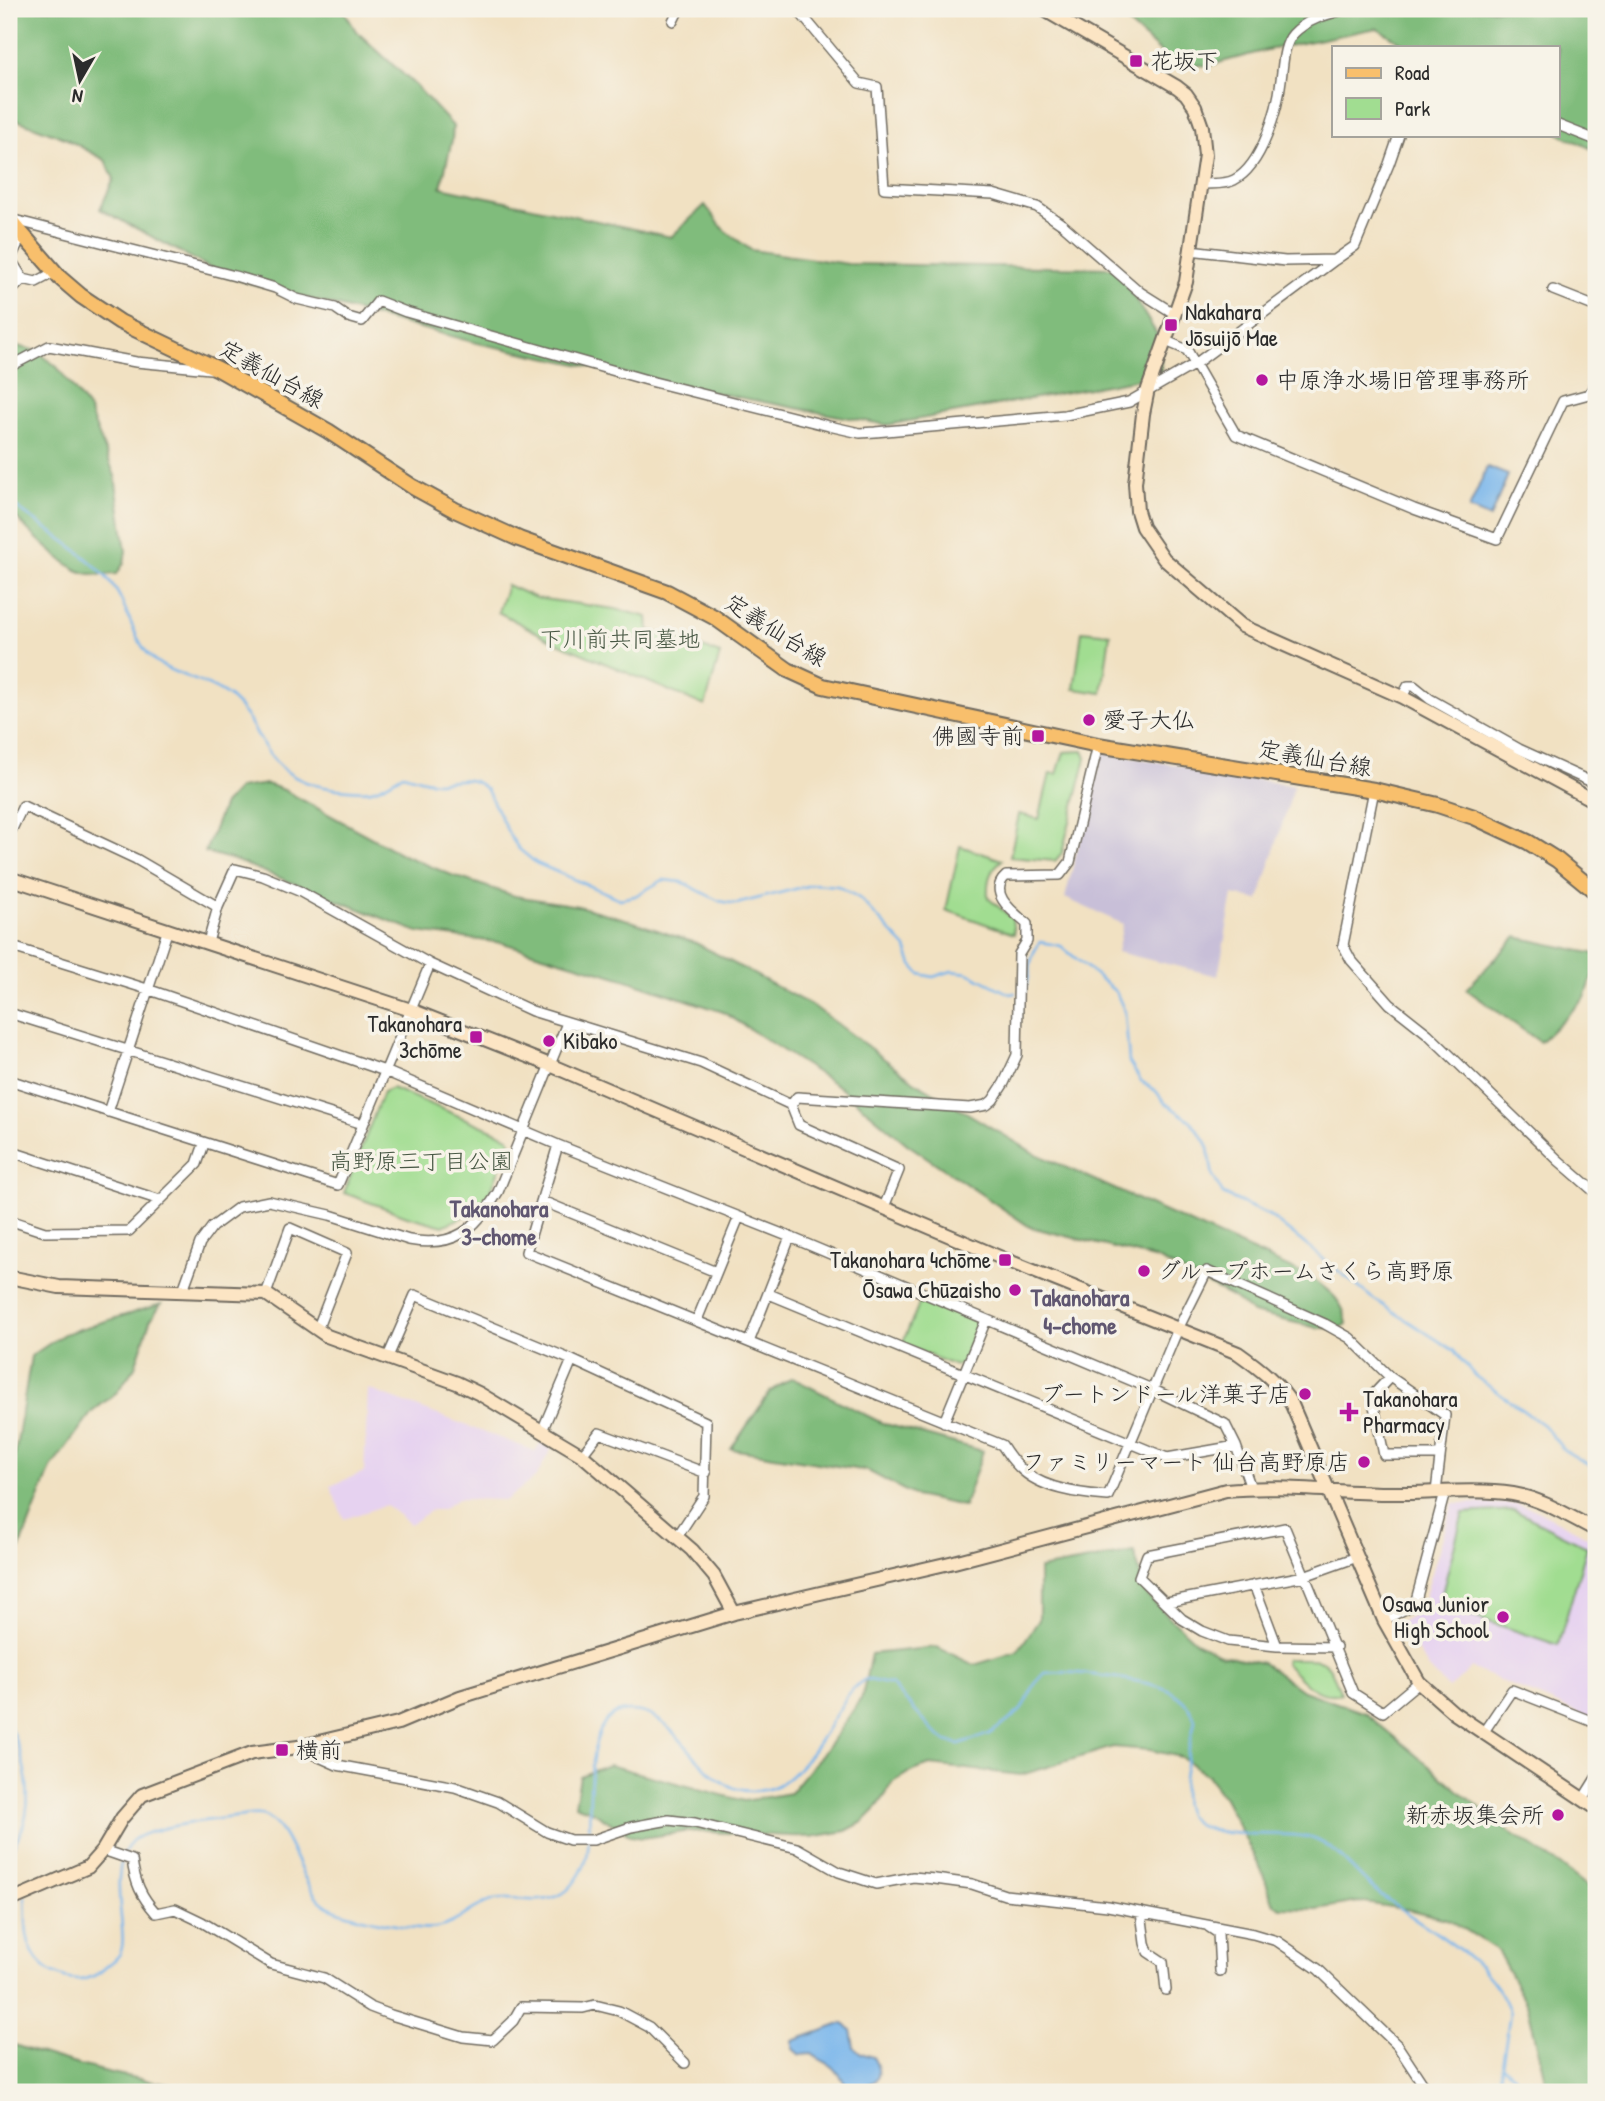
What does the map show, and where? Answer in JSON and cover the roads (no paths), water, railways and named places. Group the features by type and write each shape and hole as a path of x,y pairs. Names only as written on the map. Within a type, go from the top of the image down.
{"main road":[{"name":"定義仙台線","path":"9,219 55,272 81,296 120,322 218,369 328,431 413,487 455,510 519,539 667,592 714,617 788,670 823,686 1098,744 1374,790 1438,806 1474,817 1505,831 1557,860 1596,892"}],"street":[{"path":"673,21 679,9"},
{"path":"797,9 859,83 877,87 884,188 993,194 1037,207 1063,225 1140,292 1175,314"},
{"path":"1043,9 1162,76 1186,94 1202,127 1205,155 1202,184 1185,282 1148,389 1136,467 1135,495 1142,527 1164,559 1242,626 1402,697 1596,802"},
{"path":"1202,184 1232,181 1257,154 1274,119 1282,67 1290,37 1302,26 1322,16 1347,9"},
{"path":"1560,126 1596,140"},
{"path":"9,219 235,276 275,288 297,299 335,308 362,321 378,301 406,312 653,382 860,433 1065,415 1129,402 1195,364 1355,246 1390,164 1399,136"},
{"path":"22,235 10,262 23,279 36,282 55,272"},
{"path":"1190,250 1285,261 1335,260"},
{"path":"9,293 23,279"},
{"path":"1553,290 1596,307"},
{"path":"1166,341 1187,350 1236,435 1415,509 1497,539 1563,401 1589,394 1596,383"},
{"path":"9,366 49,346 136,362 218,369"},
{"path":"1402,697 1408,686 1414,686 1430,699 1518,749 1596,784"},
{"path":"791,1105 797,1097 954,1107 978,1108 987,1105 1004,1083 1017,1055 1019,954 1027,942 1027,924 1000,896 1000,882 1006,876 1060,875 1070,862 1098,744"},
{"path":"1374,790 1343,945 1351,960 1390,1004 1428,1034 1558,1160 1596,1193"},
{"path":"9,828 12,829 23,806 135,859 218,907"},
{"path":"208,942 218,907 235,869 263,876 299,891 430,964 532,1012 701,1063 791,1105 799,1125 899,1170 884,1207"},
{"path":"9,878 411,1010 550,1065 1010,1262 1238,1353 1284,1391 1293,1405 1384,1620 1419,1682 1454,1713 1596,1808"},
{"path":"108,1111 168,929"},
{"path":"9,946 147,989 385,1071 523,1131 790,1237 1154,1390 1225,1424 1251,1488"},
{"path":"9,1080 338,1185 430,964"},
{"path":"9,1013 363,1124"},
{"path":"183,1290 200,1243 212,1227 239,1207 269,1201 421,1242 444,1241 461,1235 483,1217 498,1192 567,1023"},
{"path":"9,1220 46,1232 129,1231 197,1164 204,1144"},
{"path":"558,1145 526,1252 1002,1446 1020,1469 1055,1488 1075,1493 1108,1496 1178,1329 1208,1271 1350,1338 1390,1377 1445,1415 1439,1455 1440,1492 1415,1604 1384,1620"},
{"path":"9,1151 160,1200"},
{"path":"542,1200 716,1272"},
{"path":"697,1320 739,1217"},
{"path":"266,1294 290,1228 347,1253 317,1330"},
{"path":"749,1342 790,1237"},
{"path":"9,1277 59,1287 266,1294 317,1330 387,1359 457,1383 582,1455 677,1536 714,1576 734,1613"},
{"path":"769,1294 1167,1458 1236,1446"},
{"path":"387,1359 415,1295 572,1360 706,1422 704,1496 677,1536"},
{"path":"944,1422 986,1320"},
{"path":"542,1431 572,1360"},
{"path":"1390,1377 1372,1396 1384,1455 1439,1455"},
{"path":"582,1455 599,1433 706,1473"},
{"path":"12,1900 88,1867 109,1852 122,1818 142,1795 251,1753 298,1747 398,1723 473,1693 734,1613 954,1562 1226,1490 1251,1488 1514,1494 1538,1501 1596,1530"},
{"path":"1336,1647 1277,1646 1228,1641 1202,1631 1182,1619 1139,1577 1147,1555 1284,1528 1336,1647 1353,1693 1383,1712 1419,1682"},
{"path":"1167,1602 1304,1576 1357,1557"},
{"path":"1254,1585 1277,1646"},
{"path":"1483,1732 1513,1690 1596,1723"},
{"path":"298,1747 337,1765 455,1787 498,1802 547,1832 570,1840 587,1840 631,1827 669,1820 695,1823 797,1848 839,1872 876,1884 913,1877 972,1884 1005,1895 1108,1906 1277,1941 1318,1969 1397,2045 1428,2092"},
{"path":"1583,1799 1596,1778"},
{"path":"109,1852 132,1860 135,1882 142,1897 156,1913 175,1909 202,1922 271,1964 324,1978 370,2007 391,2015 463,2038 493,2040 513,2021 521,2007 595,2006 619,2011 649,2027 685,2063"},
{"path":"1141,1912 1148,1952 1163,1962 1166,1990"},
{"path":"1204,1924 1218,1933 1220,1971"}],"water":[{"path":"1487,467 1508,475 1490,518 1469,509"},
{"path":"844,2023 851,2030 854,2047 873,2057 878,2072 875,2080 853,2091 831,2065 812,2054 800,2055 793,2049 793,2041"}],"waterway":[{"path":"9,502 70,546 105,576 118,594 136,635 148,654 165,667 211,686 231,699 238,705 278,764 286,772 305,782 362,791 379,788 403,774 434,782 476,782 487,790 519,849 536,863 620,899 635,896 663,880 682,882 719,901 736,904 815,884 838,886 859,898 906,948 912,965 920,974 933,977 952,971 968,973 1010,994 1015,993"},
{"path":"1022,993 1027,987 1031,960 1036,948 1041,942 1061,946 1116,992 1125,1012 1129,1062 1141,1081 1156,1091 1165,1103 1191,1121 1207,1143 1213,1176 1223,1194 1270,1216 1372,1298 1453,1350 1475,1376 1543,1425 1564,1450 1596,1469"},
{"path":"25,1897 28,1937 37,1959 49,1971 59,1976 76,1980 88,1978 99,1973 114,1960 122,1947 120,1872 123,1856 131,1842 139,1836 167,1828 201,1821 262,1815 280,1830 314,1894 323,1903 344,1913 378,1922 436,1928 494,1900 550,1899 573,1885 587,1856 591,1776 599,1734 608,1719 621,1712 641,1712 658,1720 673,1732 716,1778 733,1787 759,1791 775,1787 793,1774 817,1744 852,1689 865,1679 892,1685 932,1730 946,1741 959,1744 989,1734 1007,1722 1021,1710 1035,1684 1045,1673 1109,1677 1145,1683 1170,1691 1191,1711 1195,1720 1185,1768 1183,1794 1187,1814 1197,1824 1227,1833 1300,1836 1323,1843 1375,1890 1452,1944 1487,1975 1501,1993 1510,2013 1498,2092"},
{"path":"9,1725 23,1763 28,1790 26,1816 9,1855"},
{"path":"9,1876 23,1891"},
{"path":"1502,2066 1536,2092"}],"place":[{"name":"花坂下","path":"1136,61"},
{"name":"Nakahara Jōsuijō Mae","path":"1171,325"},
{"name":"中原浄水場旧管理事務所","path":"1262,380"},
{"name":"愛子大仏","path":"1089,720"},
{"name":"佛國寺前","path":"1038,736"},
{"name":"Takanohara 3chōme","path":"476,1037"},
{"name":"Kibako","path":"549,1041"},
{"name":"Takanohara 4chōme","path":"1005,1260"},
{"name":"グループホームさくら高野原","path":"1144,1271"},
{"name":"Ōsawa Chūzaisho","path":"1015,1290"},
{"name":"ブートンドール洋菓子店","path":"1305,1394"},
{"name":"Takanohara Pharmacy","path":"1349,1412"},
{"name":"ファミリーマート 仙台高野原店","path":"1364,1462"},
{"name":"Osawa Junior High School","path":"1503,1617"},
{"name":"横前","path":"282,1750"},
{"name":"新赤坂集会所","path":"1558,1815"}],"district":[{"name":"Takanohara 3-chome","path":"499,1223"},
{"name":"Takanohara 4-chome","path":"1080,1312"}],"park label":[{"name":"下川前共同墓地","path":"620,639"},
{"name":"高野原三丁目公園","path":"421,1161"}]}
